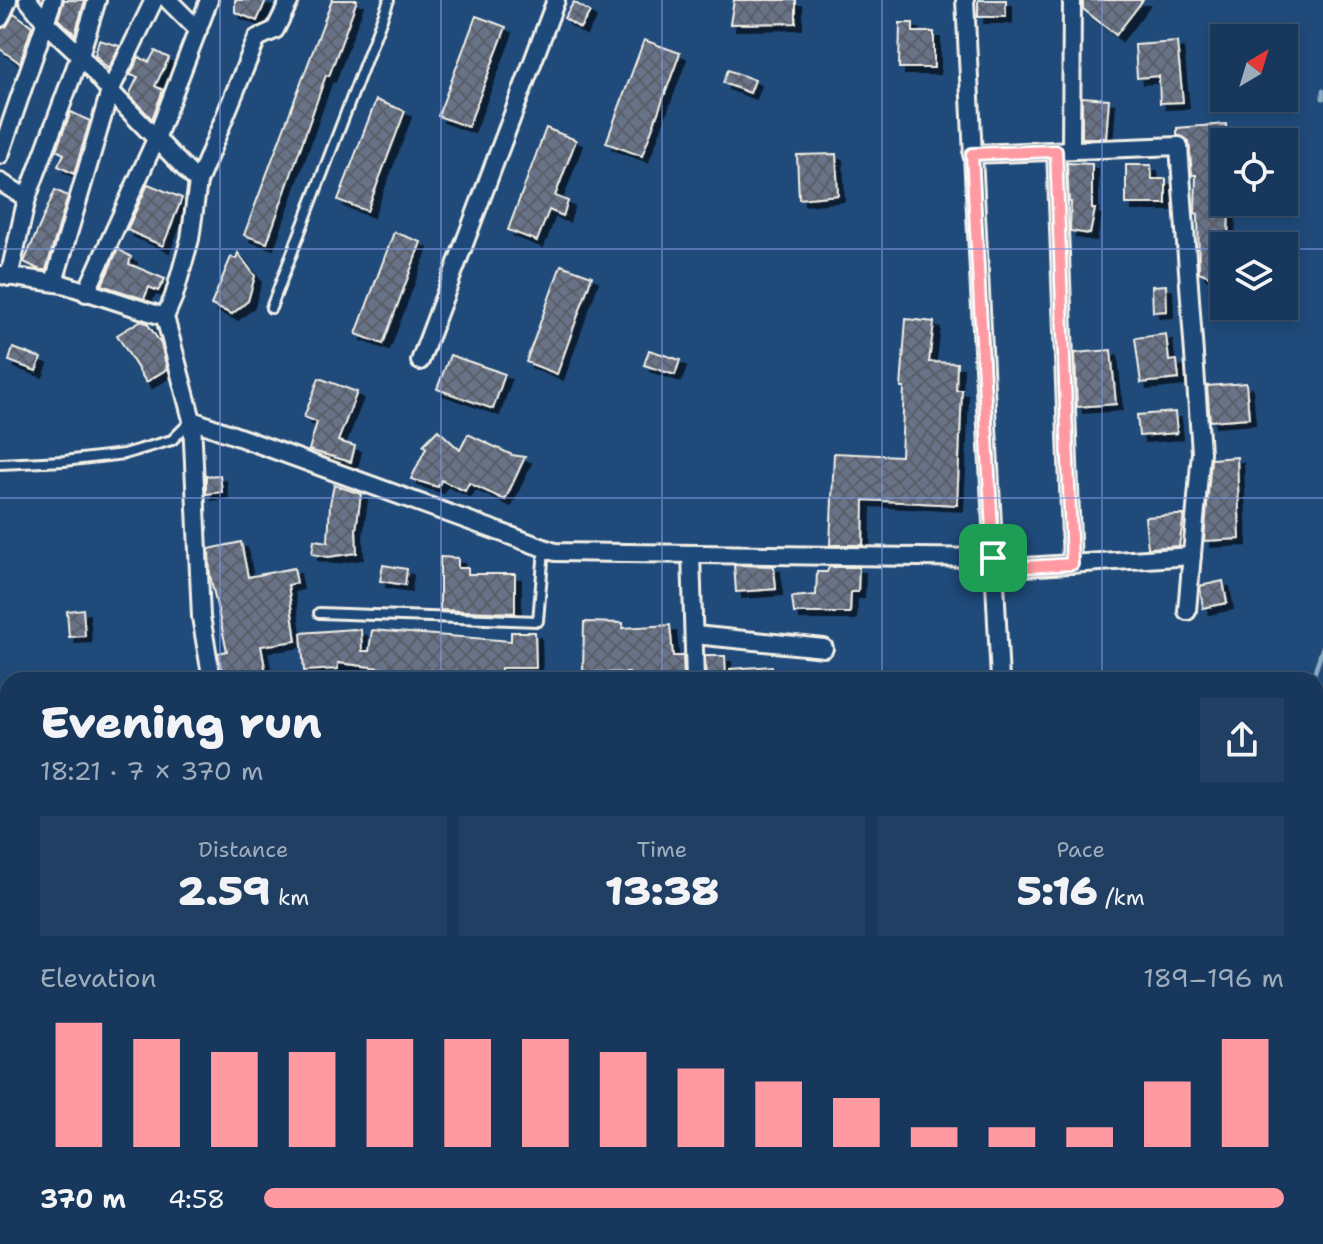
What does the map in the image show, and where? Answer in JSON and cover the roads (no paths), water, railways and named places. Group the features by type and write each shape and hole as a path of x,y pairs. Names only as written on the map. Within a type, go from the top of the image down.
{"street":[{"path":"0,18 8,0"},
{"path":"28,0 46,23 80,55 110,91 198,182"},
{"path":"0,155 53,0"},
{"path":"97,0 27,198 4,276 54,282 165,317"},
{"path":"54,282 110,91 154,0"},
{"path":"168,0 198,30"},
{"path":"86,293 156,139 209,0"},
{"path":"211,672 201,617 192,420 165,317 190,239 198,182 257,38 275,30 290,0"},
{"path":"420,361 556,0"},
{"path":"965,0 1000,672"},
{"path":"1072,0 1063,150 1072,564"},
{"path":"972,154 1179,146 1201,452 1187,611"},
{"path":"0,182 27,198"},
{"path":"192,420 555,552 1072,564 1192,556"},
{"path":"691,554 695,672"},
{"path":"695,635 824,648"}],"lane":[{"path":"271,308 389,0"},
{"path":"0,464 124,454 172,440 192,420"},
{"path":"319,613 538,621 544,549"}],"waterway":[{"path":"1323,91 1323,98"},
{"path":"1315,672 1323,647"}]}
